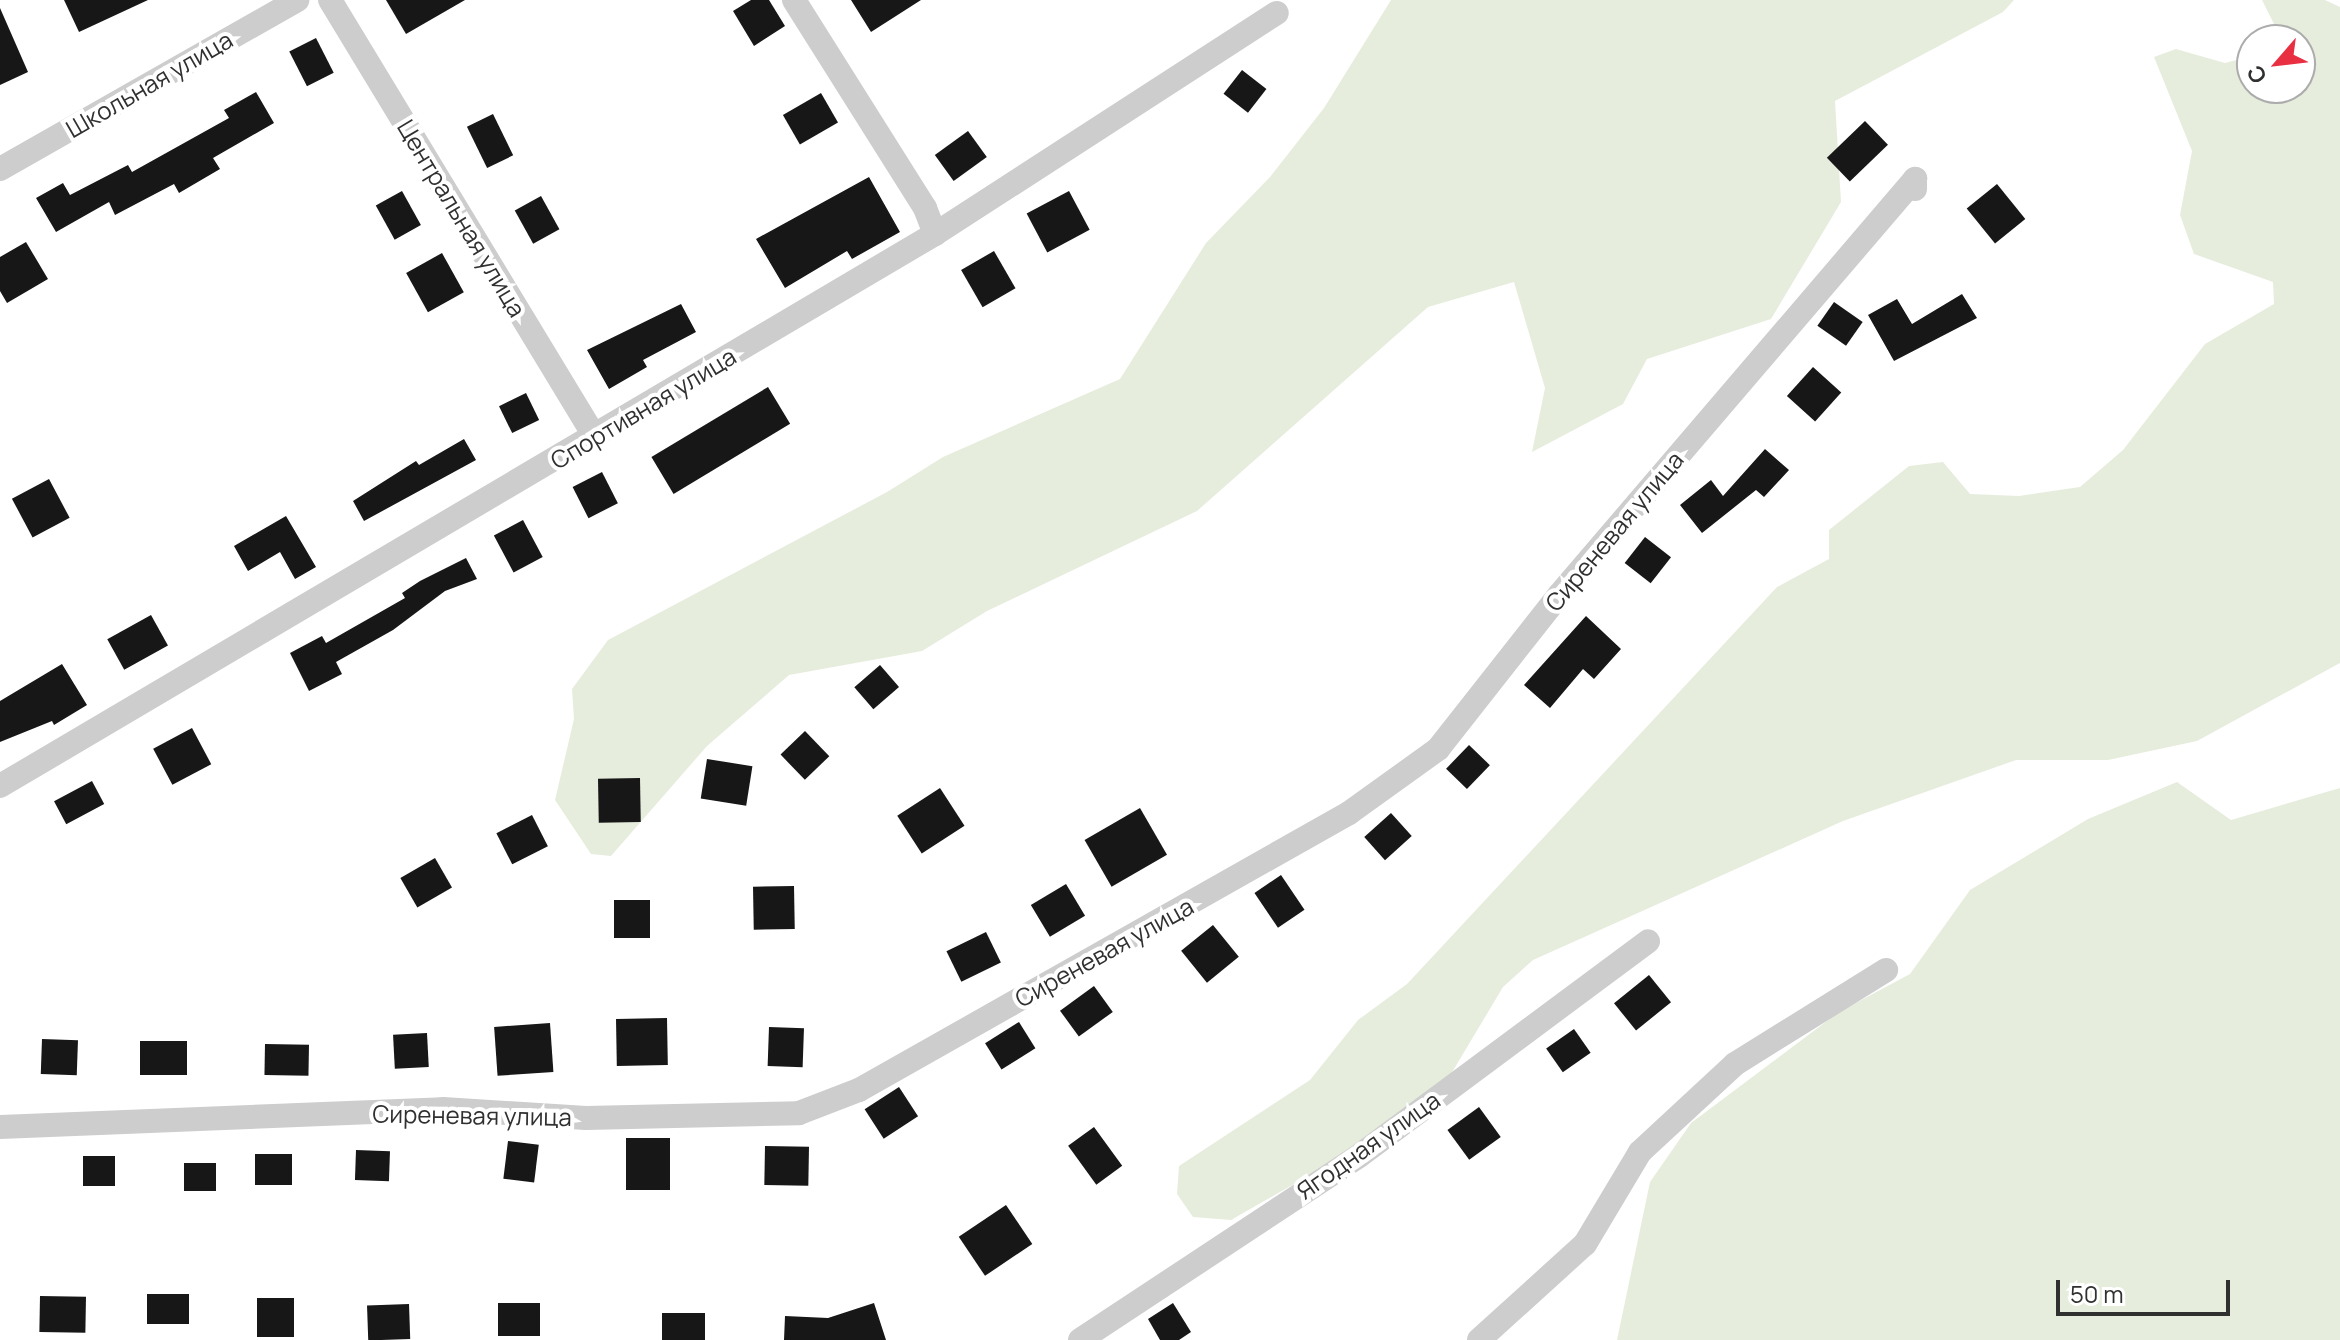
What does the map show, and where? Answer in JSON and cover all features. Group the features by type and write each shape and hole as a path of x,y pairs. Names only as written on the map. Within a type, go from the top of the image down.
{"street":[{"name":"Школьная улица","path":"0,169 297,0"},
{"name":"Центральная улица","path":"330,0 595,437"},
{"path":"794,0 925,208 935,234"},
{"name":"Спортивная улица","path":"0,786 935,234 1277,13"},
{"name":"Сиреневая улица","path":"0,1127 443,1109 586,1118 799,1113 859,1090 1349,813 1438,749 1559,595 1915,179 1915,189"},
{"name":"Ягодная улица","path":"1080,1340 1359,1156 1648,941"},
{"path":"1479,1340 1585,1244 1640,1152 1735,1064 1886,970"}],"green space":[{"path":"1391,0 2014,0 2003,12 1835,101 1841,202 1771,319 1647,359 1623,404 1532,452 1545,388 1514,282 1428,307 1197,511 987,611 922,651 789,675 707,746 611,856 591,854 555,800 574,719 572,689 608,640 887,492 943,457 1120,379 1206,243 1270,177 1324,108"},
{"path":"2262,0 2325,0 2340,7 2340,663 2197,741 2108,760 2016,760 1843,821 1533,960 1503,987 1451,1074 1345,1155 1231,1220 1193,1217 1177,1194 1179,1166 1310,1080 1358,1020 1407,984 1777,587 1829,559 1829,530 1909,466 1943,462 1970,494 2019,496 2080,487 2123,450 2205,344 2274,304 2273,282 2194,254 2180,215 2192,151 2154,57 2176,49 2225,63 2236,60 2236,104 2316,104 2316,24 2274,24"},
{"path":"2177,782 2231,820 2340,788 2340,1340 1617,1340 1650,1182 1691,1123 1839,1012 1910,974 1970,890 2088,819"}],"building":[{"path":"64,0 148,0 79,32"},
{"path":"386,0 465,0 406,34"},
{"path":"751,0 769,0 785,26 754,46 733,11"},
{"path":"851,0 921,0 871,32"},
{"path":"0,8 28,72 0,85"},
{"path":"316,38 334,73 307,86 289,52"},
{"path":"1242,70 1266,89 1248,113 1224,94"},
{"path":"256,92 274,123 213,158 220,169 179,193 174,184 115,215 109,202 56,232 36,198 63,183 70,195 128,165 132,172 229,118 224,110"},
{"path":"821,93 838,122 800,144 783,115"},
{"path":"493,114 513,155 487,168 467,127"},
{"path":"1865,121 1888,145 1850,182 1827,158"},
{"path":"968,131 987,157 954,181 935,155"},
{"path":"869,177 900,232 852,259 847,251 785,288 756,239"},
{"path":"1997,184 2025,219 1995,244 1967,209"},
{"path":"402,191 421,225 395,240 376,206"},
{"path":"1069,191 1090,230 1047,252 1027,214"},
{"path":"541,196 559,229 533,244 515,211"},
{"path":"26,242 48,279 7,303 0,291 0,257"},
{"path":"994,251 1016,288 983,307 961,270"},
{"path":"442,253 464,292 428,312 406,273"},
{"path":"1962,294 1977,318 1894,361 1868,315 1897,299 1912,324"},
{"path":"1834,302 1863,322 1846,346 1817,326"},
{"path":"681,304 696,332 643,360 647,367 609,389 587,350"},
{"path":"1813,367 1841,392 1815,421 1787,396"},
{"path":"768,387 790,424 674,494 651,457"},
{"path":"526,393 539,420 512,433 499,406"},
{"path":"464,439 476,460 364,521 353,501 416,461 419,465"},
{"path":"1765,449 1789,470 1764,497 1756,490 1702,533 1680,505 1711,480 1723,496"},
{"path":"602,472 618,503 588,518 573,487"},
{"path":"49,479 70,518 33,538 12,499"},
{"path":"286,516 316,567 295,579 280,552 248,571 234,546"},
{"path":"523,520 543,557 514,573 494,535"},
{"path":"1645,537 1671,557 1651,583 1625,563"},
{"path":"466,558 477,579 445,591 393,630 336,662 342,674 309,691 290,653 322,636 326,643 405,598 402,593 420,581"},
{"path":"151,615 168,646 124,670 107,639"},
{"path":"1586,616 1621,649 1594,679 1583,669 1550,708 1524,685"},
{"path":"62,664 87,705 54,725 52,721 0,742 0,701"},
{"path":"880,665 899,687 873,709 854,687"},
{"path":"192,728 211,764 172,785 153,749"},
{"path":"805,731 829,756 805,780 781,755"},
{"path":"1469,745 1490,765 1467,789 1446,769"},
{"path":"707,759 752,766 746,806 701,799"},
{"path":"640,778 641,822 599,823 598,779"},
{"path":"92,781 104,804 66,824 54,801"},
{"path":"940,788 965,826 922,854 897,816"},
{"path":"1140,808 1167,855 1112,887 1085,840"},
{"path":"1391,813 1412,836 1385,860 1364,837"},
{"path":"532,815 548,846 512,864 496,833"},
{"path":"435,858 452,887 417,907 400,878"},
{"path":"1281,875 1304,910 1278,928 1254,893"},
{"path":"1066,884 1085,916 1050,937 1031,905"},
{"path":"794,886 795,929 754,930 753,887"},
{"path":"614,900 650,900 650,938 614,938"},
{"path":"1213,925 1239,957 1207,983 1181,951"},
{"path":"986,932 1001,963 961,982 946,951"},
{"path":"1649,975 1671,1002 1636,1031 1614,1003"},
{"path":"1094,986 1113,1012 1079,1037 1060,1011"},
{"path":"667,1018 668,1065 617,1066 616,1019"},
{"path":"1019,1022 1035,1048 1002,1069 985,1043"},
{"path":"550,1023 553,1072 498,1076 494,1027"},
{"path":"769,1027 804,1028 803,1067 768,1066"},
{"path":"1574,1029 1591,1053 1563,1072 1546,1049"},
{"path":"427,1033 429,1067 395,1069 393,1035"},
{"path":"42,1039 78,1040 77,1075 41,1074"},
{"path":"140,1041 187,1041 187,1075 140,1075"},
{"path":"265,1044 309,1045 308,1076 264,1075"},
{"path":"899,1087 918,1116 884,1139 865,1109"},
{"path":"1479,1107 1501,1137 1469,1160 1447,1130"},
{"path":"1094,1127 1122,1166 1096,1185 1068,1146"},
{"path":"626,1138 670,1138 670,1190 626,1190"},
{"path":"508,1141 539,1145 534,1182 503,1179"},
{"path":"765,1146 809,1147 808,1186 764,1185"},
{"path":"356,1150 390,1151 389,1181 355,1180"},
{"path":"255,1154 292,1154 292,1185 255,1185"},
{"path":"83,1156 115,1156 115,1186 83,1186"},
{"path":"184,1163 216,1163 216,1191 184,1191"},
{"path":"1006,1205 1032,1244 985,1276 959,1237"},
{"path":"147,1294 189,1294 189,1324 147,1324"},
{"path":"40,1296 86,1297 85,1333 39,1332"},
{"path":"257,1298 294,1298 294,1337 257,1337"},
{"path":"498,1303 540,1303 540,1336 498,1336"},
{"path":"874,1303 886,1340 784,1340 785,1316 828,1318"},
{"path":"1173,1303 1191,1332 1179,1340 1160,1340 1148,1319"},
{"path":"409,1304 410,1339 368,1340 367,1305"},
{"path":"662,1313 705,1313 705,1340 662,1340"}]}
